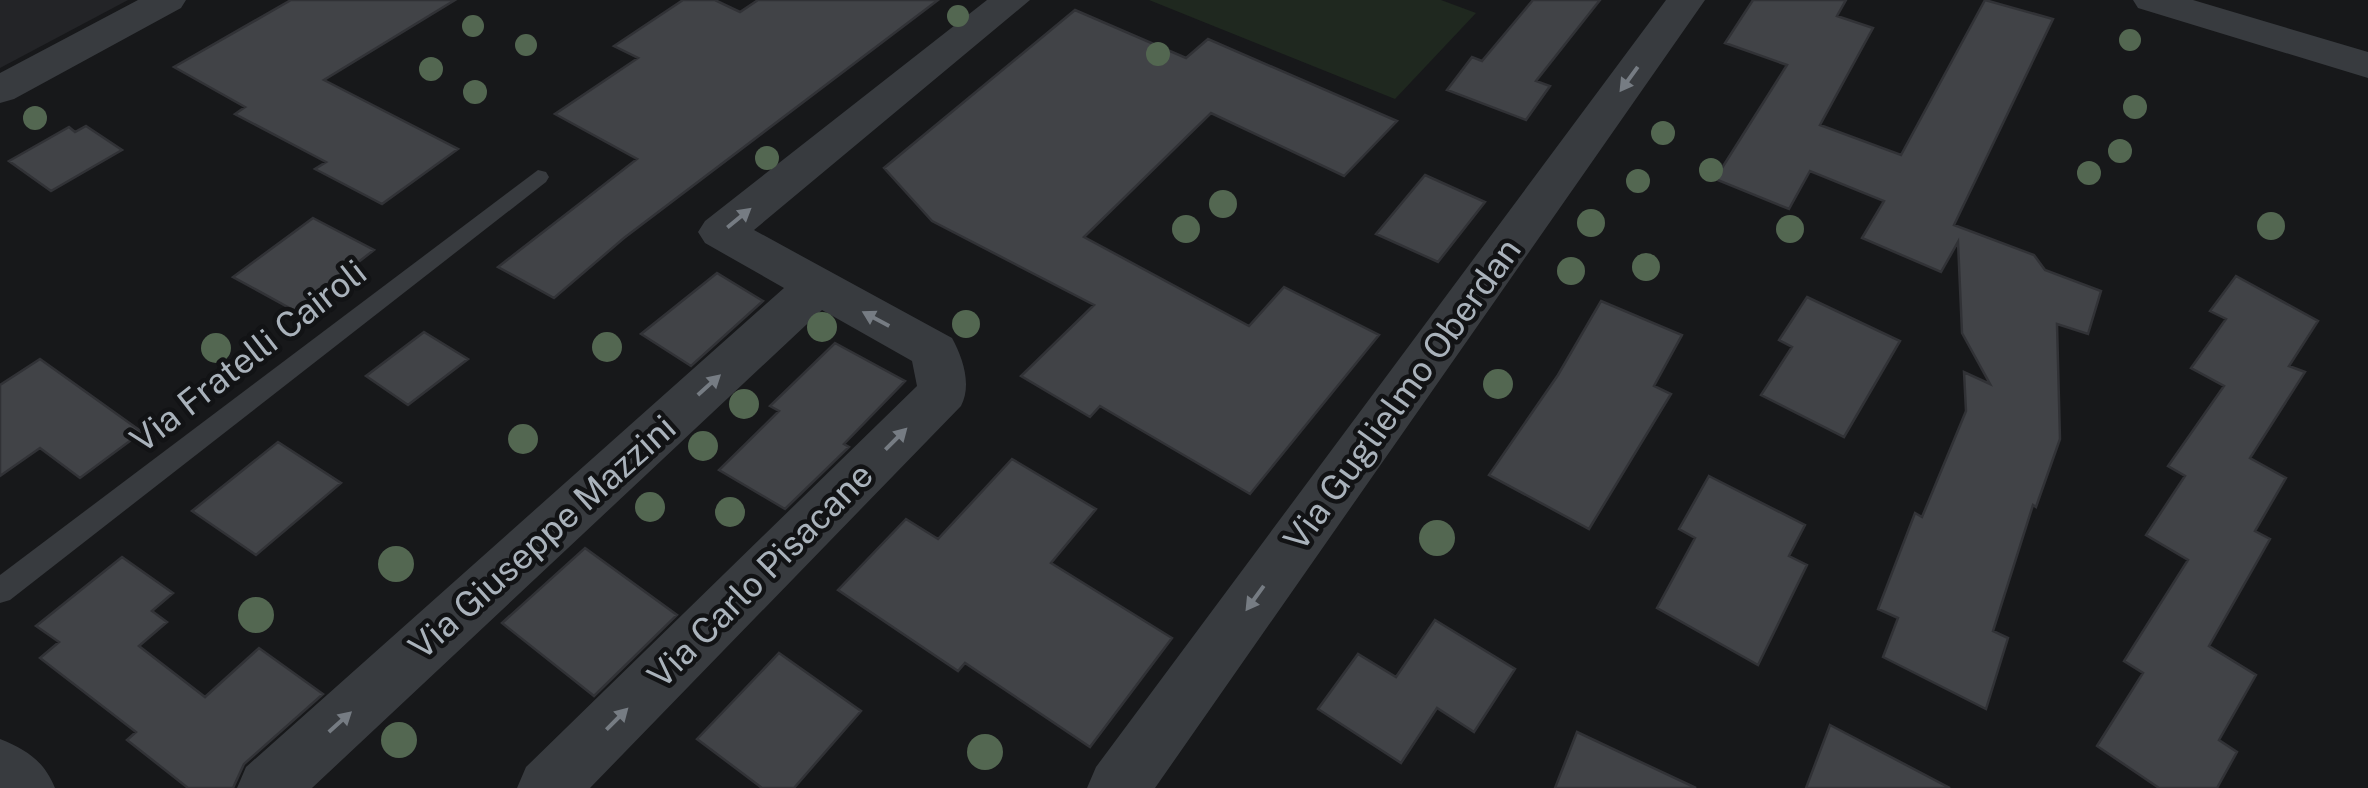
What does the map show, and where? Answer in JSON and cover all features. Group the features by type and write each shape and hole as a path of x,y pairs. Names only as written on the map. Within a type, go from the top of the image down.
{"street":[{"path":"0,90 166,0"},
{"path":"816,287 721,232 1011,0"},
{"name":"Via Guglielmo Oberdan","path":"1118,788 1686,0"},
{"path":"2152,0 2368,65"},
{"name":"Via Carlo Pisacane","path":"548,788 943,392 935,351 816,287"},
{"name":"Via Giuseppe Mazzini","path":"268,788 816,287"},
{"path":"0,769 24,788"}],"lane":[{"name":"Via Fratelli Cairoli","path":"0,591 538,178"}],"shaded area":[{"path":"0,0 128,0 0,68"},
{"path":"1149,0 1441,0 1476,13 1395,99"}],"building":[{"path":"291,0 455,0 324,80 458,149 382,204 315,169 326,162 235,114 245,107 174,67"},
{"path":"683,0 715,0 740,12 758,0 938,0 624,238 554,298 498,267 637,159 555,114 638,58 614,46"},
{"path":"1533,0 1600,0 1536,81 1550,86 1526,120 1447,90 1472,57 1482,61"},
{"path":"1753,0 1846,0 1837,16 1873,28 1820,125 1901,155 1985,0 2053,19 1954,225 2034,255 2045,270 2101,291 2088,334 2057,324 2060,439 2036,507 2033,505 1993,631 2008,638 1986,709 1883,657 1898,618 1878,609 1915,513 1922,517 1966,411 1964,372 1990,384 1962,333 1958,242 1941,272 1862,238 1884,201 1810,171 1789,209 1715,179 1787,65 1725,43"},
{"path":"1075,10 1186,58 1208,39 1397,121 1344,176 1211,113 1084,237 1249,326 1284,287 1379,335 1250,494 1100,406 1090,417 1021,376 1094,305 932,221 884,168"},
{"path":"86,126 122,150 51,191 9,161 69,127 75,132"},
{"path":"1425,175 1485,202 1438,262 1376,234"},
{"path":"313,218 374,250 295,311 233,277"},
{"path":"717,273 763,301 691,366 641,334"},
{"path":"2236,276 2318,321 2289,366 2305,372 2250,458 2286,478 2255,531 2270,539 2209,646 2256,675 2219,740 2237,752 2217,788 2159,788 2097,746 2143,673 2124,661 2188,560 2146,535 2185,476 2168,466 2224,386 2191,368 2226,319 2210,311"},
{"path":"1807,297 1900,341 1844,437 1761,395 1792,347 1779,340"},
{"path":"1601,301 1682,335 1654,386 1671,394 1589,529 1489,475 1558,375"},
{"path":"424,332 468,359 408,405 366,376"},
{"path":"835,343 905,381 844,444 849,447 785,509 719,470 779,411 770,406"},
{"path":"40,359 142,432 80,478 40,448 0,476 0,385"},
{"path":"278,442 341,483 256,555 192,511"},
{"path":"1012,459 1096,509 1051,563 1172,638 1090,747 965,663 958,671 838,590 906,519 938,539"},
{"path":"1709,476 1805,525 1789,556 1807,565 1758,665 1657,608 1695,538 1679,529"},
{"path":"585,548 677,615 594,696 502,623"},
{"path":"122,557 173,593 152,611 167,622 139,646 205,697 259,648 323,694 244,764 233,788 188,788 127,740 136,732 40,658 59,642 36,626"},
{"path":"1435,620 1515,669 1474,732 1437,708 1401,763 1318,709 1358,654 1396,677"},
{"path":"779,653 861,711 794,788 762,788 697,739"},
{"path":"1830,725 1950,788 1806,788"},
{"path":"1577,732 1696,788 1555,788"}]}
